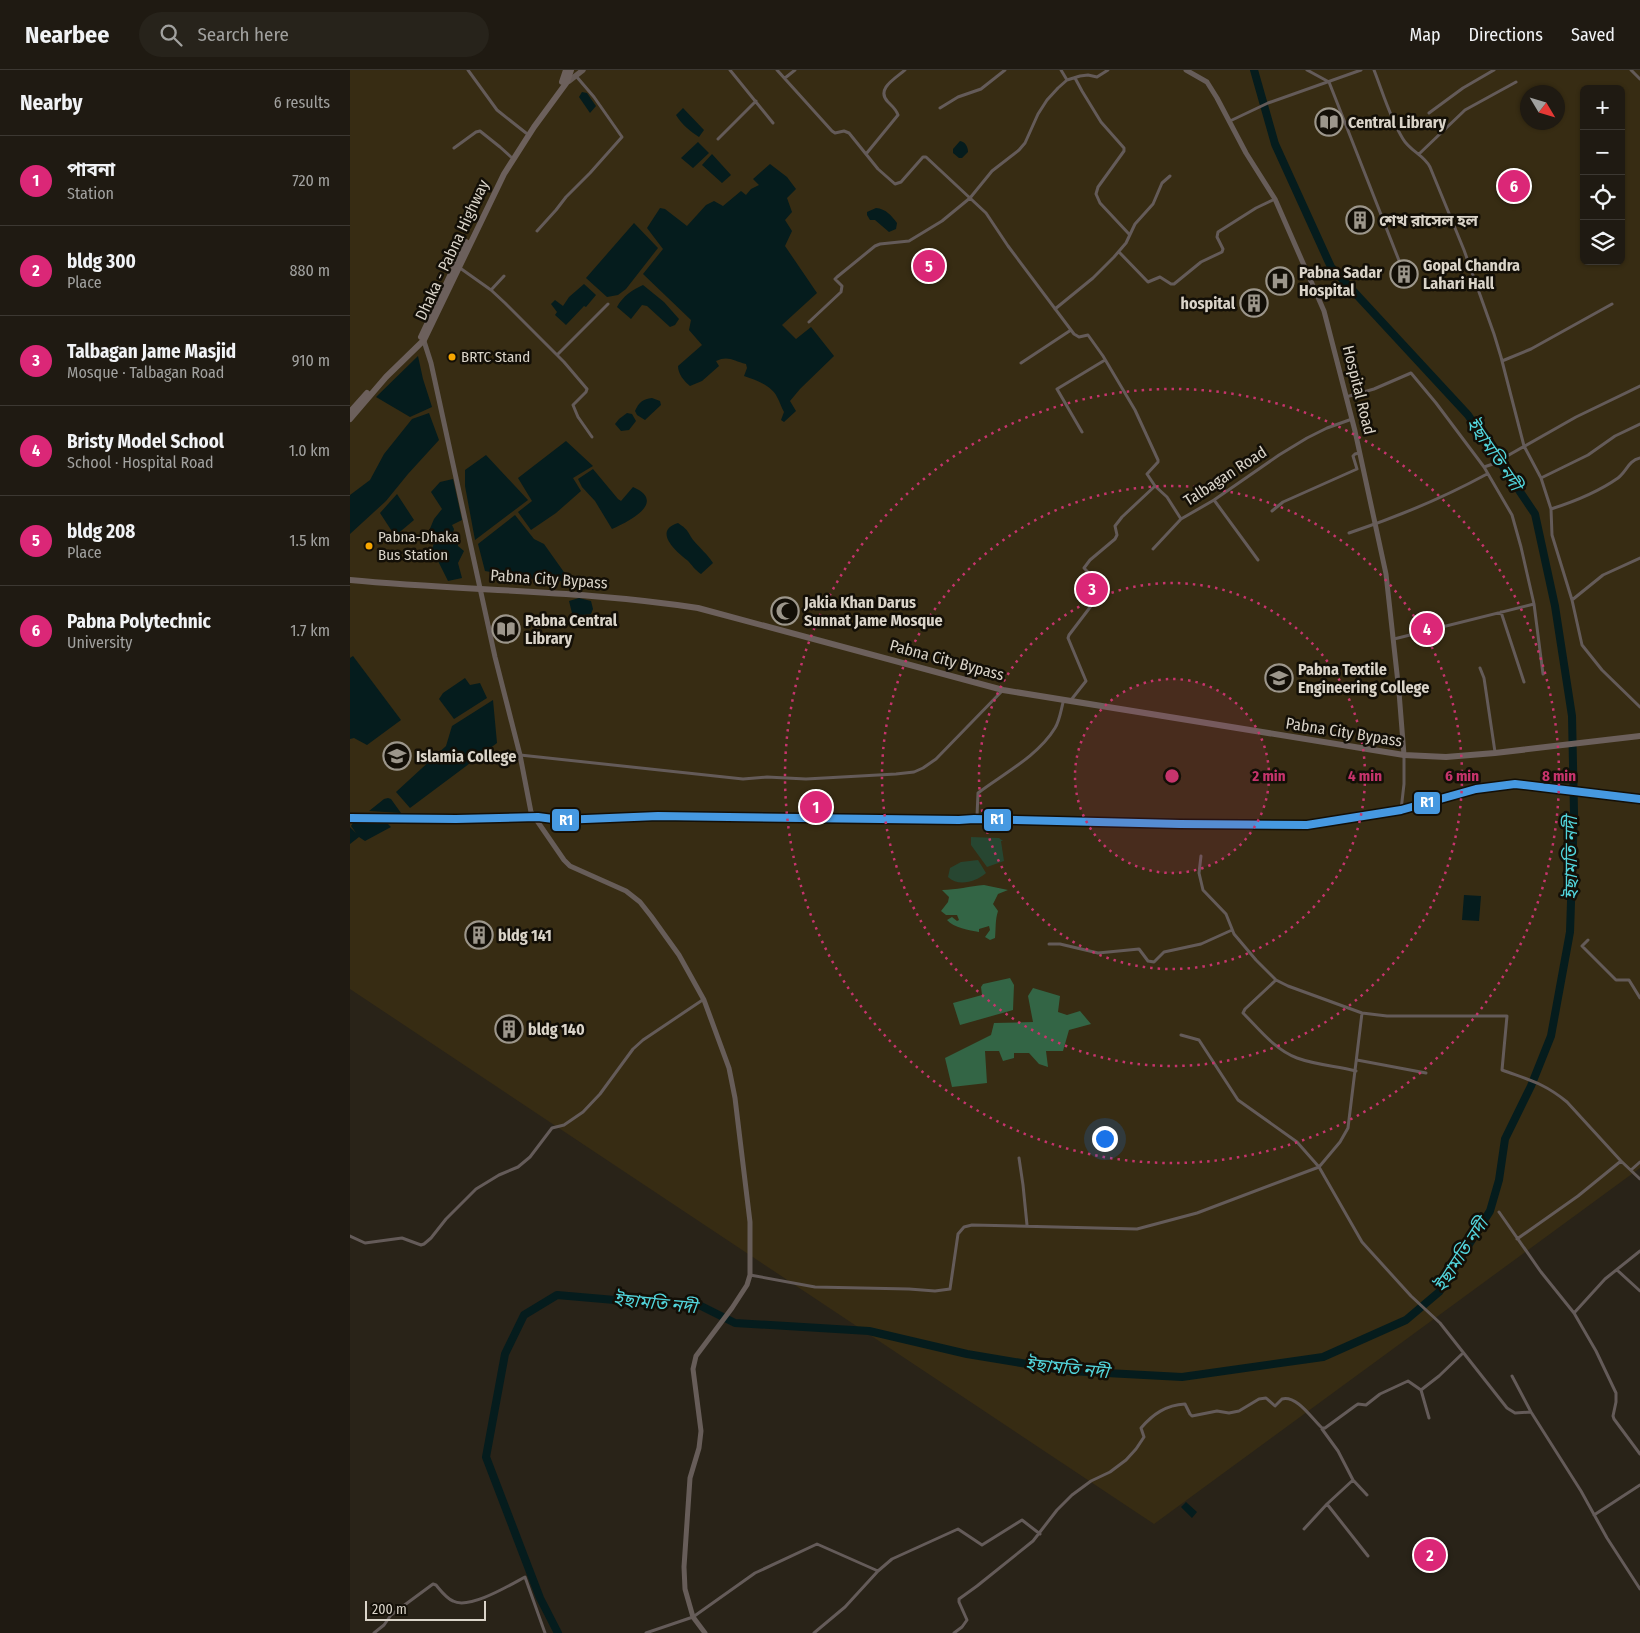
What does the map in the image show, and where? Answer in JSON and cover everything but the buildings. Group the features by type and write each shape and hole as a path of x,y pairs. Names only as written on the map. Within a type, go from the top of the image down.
{"highway":[{"path":"565,81 566,70"},
{"path":"565,81 571,70"},
{"name":"Dhaka - Pabna Highway","path":"350,412 384,373 423,338 488,195 526,133 565,81"},
{"name":"Dhaka - Pabna Highway","path":"350,420 386,377 423,338 504,174 565,81"},
{"name":"Pabna City Bypass","path":"350,580 642,600 698,608 1003,690 1404,755 1446,757 1640,736"}],"main road":[{"name":"Dhaka - Pabna Highway","path":"565,81 583,70"},
{"name":"Hospital Road","path":"1186,70 1207,82 1252,163 1275,199 1324,311 1352,419 1386,574 1404,755"},
{"path":"423,338 431,363 495,657 520,755 531,812 570,866 626,891 640,902 679,955 704,999 729,1068 735,1098 750,1222 750,1275 747,1284 732,1308 693,1363 701,1431 699,1448 690,1478 684,1567 685,1589 692,1617 705,1633"}],"street":[{"path":"468,70 497,110 526,133"},
{"path":"730,70 773,123"},
{"path":"777,70 832,131 835,133 846,131 878,169 896,185 903,181 923,157 926,157 986,212 1008,246 1071,330 1076,336 1088,335 1135,410 1158,460 1147,474 1155,486 1118,521 1115,526 1116,539 1090,560 1084,568 1104,589 1068,635 1086,681 1067,699 1055,728 1045,740 1007,774 978,793 977,816"},
{"path":"785,78 795,70"},
{"path":"866,154 898,115 884,98 883,93 885,88 905,70"},
{"path":"940,108 958,97 981,89 1005,70"},
{"path":"1061,70 1067,80"},
{"path":"808,322 841,292 842,286 835,279 875,246 913,239 942,221 970,198 992,171 1025,143 1038,114 1047,100 1067,80 1088,74 1097,76 1108,70"},
{"path":"1307,70 1328,82 1400,263"},
{"path":"1230,121 1268,103 1361,70"},
{"path":"1374,70 1393,120 1403,139 1427,161 1464,250 1502,361 1524,446 1541,478 1551,509 1552,535 1572,600 1580,640 1585,650 1602,670 1640,707"},
{"path":"1429,113 1463,88 1494,70"},
{"path":"1631,70 1640,79"},
{"path":"537,231 622,137 594,97 576,76"},
{"path":"1075,78 1101,122 1124,148 1124,151 1098,187 1096,194 1100,203 1129,234"},
{"path":"1419,154 1465,110 1516,82"},
{"path":"718,139 756,101"},
{"path":"454,148 480,131 511,157"},
{"path":"1056,309 1093,278 1126,243 1135,224 1153,204 1162,183 1170,176"},
{"path":"1118,252 1148,282 1160,276 1174,284 1201,262 1222,252 1223,249 1217,237 1218,232 1256,208 1275,199"},
{"path":"459,267 490,290 557,355 587,389 574,405 578,417 592,437"},
{"path":"490,290 504,276"},
{"path":"557,355 608,304"},
{"path":"1502,361 1531,350 1612,304"},
{"path":"1022,363 1071,330"},
{"path":"1082,432 1057,389 1105,360"},
{"path":"1346,397 1374,389 1411,373 1484,467 1512,515 1534,604 1543,674"},
{"path":"1484,467 1493,464 1576,417 1640,386"},
{"name":"Talbagan Road","path":"1155,486 1166,497 1181,520 1214,500 1279,454 1327,428 1352,419"},
{"path":"1541,478 1588,456 1615,436 1640,424"},
{"path":"1272,511 1283,502 1356,469 1353,456 1360,453"},
{"path":"1551,509 1582,498 1612,481 1623,473 1631,462 1640,458"},
{"path":"1349,533 1392,519 1455,492 1487,474"},
{"path":"1214,500 1258,560"},
{"path":"1153,549 1181,520"},
{"path":"1572,600 1603,575 1640,558"},
{"path":"1393,640 1534,604"},
{"path":"1501,612 1524,682"},
{"path":"1480,668 1484,678 1495,753"},
{"path":"520,755 743,778 816,779 914,772 936,759 1003,690"},
{"path":"1401,810 1404,789 1404,755"},
{"path":"1201,856 1199,873 1203,890 1226,914 1232,930 1256,960 1276,980 1306,994 1362,1013 1387,1016 1507,1016 1502,1070 1541,1083 1568,1102 1621,1161 1640,1179"},
{"path":"1049,944 1060,944 1098,953 1139,949 1148,961 1154,962 1164,952 1200,944 1232,930"},
{"path":"1588,940 1582,946 1616,980 1629,980 1640,998"},
{"path":"1276,980 1243,1011 1244,1013 1270,1040 1291,1056 1305,1061 1356,1070"},
{"path":"350,1236 365,1244 402,1238 421,1245 424,1244 476,1189 499,1175 518,1167 530,1157 552,1128 568,1122 583,1112 600,1094 633,1049 643,1040 704,999"},
{"path":"750,1275 815,1287 935,1291 950,1289 958,1234 964,1227 972,1225 1027,1225 1137,1229 1198,1213 1319,1167 1340,1142 1348,1128 1362,1013"},
{"path":"1182,1035 1199,1040 1238,1100 1297,1142 1319,1167 1362,1242 1411,1296 1430,1313 1507,1408 1515,1413 1530,1412"},
{"path":"1357,1060 1426,1073"},
{"path":"1019,1158 1027,1225"},
{"path":"1517,1239 1578,1196 1621,1161"},
{"path":"1631,1170 1640,1162"},
{"path":"1499,1212 1541,1272 1574,1313 1596,1351 1616,1393 1614,1419 1640,1454"},
{"path":"1574,1313 1595,1288 1640,1251"},
{"path":"1617,1270 1640,1291"},
{"path":"1421,1390 1463,1353"},
{"path":"1512,1376 1530,1412 1640,1589"},
{"path":"1322,1428 1330,1425 1358,1404 1366,1405 1380,1394 1408,1381 1421,1390 1429,1418"},
{"path":"954,1633 967,1620 959,1599 1024,1549 1040,1534 1057,1510 1072,1495 1126,1460 1144,1437 1141,1428 1150,1417 1169,1406 1185,1404 1192,1416 1217,1411 1229,1413 1239,1411 1260,1399 1266,1398 1275,1406 1282,1399 1290,1398 1300,1405 1322,1428 1334,1444 1353,1480 1367,1496"},
{"path":"1304,1529 1353,1480"},
{"path":"1594,1515 1640,1486"},
{"path":"1327,1504 1368,1556"},
{"path":"814,1633 845,1607 878,1571 892,1559 958,1528 982,1546 1022,1520 1040,1534"},
{"path":"646,1633 692,1617 755,1573 816,1544 878,1571"},
{"path":"374,1633 384,1625 391,1614 433,1584 450,1600 459,1603 484,1598 525,1578 546,1633"}],"shaded area":[{"path":"350,70 1640,70 1640,1168 1154,1524 350,989"}],"green space":[{"path":"971,837 999,838 1003,841 1001,841 1004,861 987,867 971,845"},
{"path":"978,860 986,873 977,879 962,883 948,877 950,868 961,862"},
{"path":"984,885 1008,890 998,894 993,904 998,911 995,938 990,940 985,937 990,930 989,926 979,929 979,932 962,928 947,920 952,917 957,921 959,920 957,915 946,915 941,911 948,902 949,897 942,890"},
{"path":"1010,978 1014,985 1013,1010 960,1025 953,1003 982,995 981,987 983,984"},
{"path":"1033,988 1060,996 1058,1012 1067,1015 1080,1011 1091,1024 1069,1030 1063,1051 1046,1051 1048,1067 1039,1064 1029,1053 1014,1053 1014,1058 1003,1061 999,1051 985,1051 987,1083 952,1087 945,1058 991,1035 994,1023 1033,1022 1028,996"}],"water":[{"path":"582,92 587,93 596,106 590,113 579,97"},
{"path":"683,108 704,130 699,137 686,128 676,115"},
{"path":"960,141 966,145 968,150 962,158 953,153 953,149"},
{"path":"698,142 709,153 693,168 681,158"},
{"path":"712,154 731,175 722,183 702,165"},
{"path":"770,164 787,177 796,189 787,198 792,212 785,220 792,231 785,246 817,293 782,325 796,339 811,327 834,356 790,401 796,411 784,422 781,420 784,412 775,393 754,379 744,376 747,368 746,364 731,359 720,359 716,361 719,366 702,381 690,386 686,382 680,375 678,366 702,345 689,330 691,320 643,274 663,249 647,228 660,208 665,209 687,226 706,205 714,201 723,206 741,191 746,195 751,189 759,185 753,179"},
{"path":"876,208 890,215 897,223 896,229 889,232 875,220 870,220 867,212"},
{"path":"634,223 658,248 626,289 618,295 607,297 586,278"},
{"path":"584,284 596,295 566,325 555,315 557,312 551,304 555,300 563,306 569,297"},
{"path":"643,285 664,302 679,319 675,325 670,327 647,306 642,305 631,319 617,307 628,294"},
{"path":"418,356 432,407 410,417 376,397"},
{"path":"652,398 660,401 661,405 645,420 637,415 635,411 638,405 646,399"},
{"path":"429,413 439,440 386,501 350,534 350,495 370,480 384,454 412,419"},
{"path":"627,413 632,414 636,421 629,430 621,431 615,424"},
{"path":"566,441 593,466 573,478 581,491 556,513 531,530 518,512 532,501 518,478"},
{"path":"486,455 528,500 475,540 465,486 465,470"},
{"path":"593,469 621,501 633,487 643,493 647,499 642,511 612,529 595,501 582,487 578,479"},
{"path":"453,479 462,520 452,525 454,529 452,538 458,542 458,546 464,551 458,563 462,578 448,581 432,549 435,540 429,531 434,519 442,509 431,492 440,482"},
{"path":"397,494 414,520 395,536 380,513"},
{"path":"515,515 534,539 544,544 571,582 524,578 485,571 478,544"},
{"path":"678,523 713,563 701,574 669,542 667,531"},
{"path":"579,598 591,601 593,609 591,614 575,616 572,613 569,601"},
{"path":"353,656 401,720 367,745 354,738 350,739 350,658"},
{"path":"465,678 470,685 480,683 487,698 454,719 439,699 443,693"},
{"path":"493,700 497,743 410,808 396,792 446,746 452,726"},
{"path":"384,799 391,799 401,813 369,811"},
{"path":"353,823 388,824 391,827 365,841 359,837 350,844 350,827 356,833 351,826"},
{"path":"1464,895 1481,896 1479,921 1462,920"},
{"path":"1186,1502 1197,1512 1192,1518 1181,1507"}],"waterway":[{"name":"ইছামতি নদী","path":"558,1633 540,1598 486,1457 505,1354 524,1315 557,1295 638,1302 695,1303 735,1323 869,1331 967,1354 1069,1371 1182,1377 1323,1357 1406,1320 1439,1292 1490,1211 1499,1180 1505,1139 1531,1086 1551,1036 1570,932 1574,813 1572,716 1555,606 1535,514 1468,415 1331,267 1275,144 1254,70"}],"transit line":[{"name":"R1","path":"350,818 456,819 538,817 561,820 658,816 1307,825 1401,810 1476,789 1515,784 1640,799"}],"place":[{"name":"Central Library","path":"1329,122"},
{"name":"Pabna Polytechnic","path":"1514,186"},
{"name":"শেখ রাসেল হল","path":"1360,220"},
{"name":"bldg 208","path":"929,266"},
{"name":"Gopal Chandra Lahari Hall","path":"1404,274"},
{"name":"Pabna Sadar Hospital","path":"1280,281"},
{"name":"hospital","path":"1254,303"},
{"name":"BRTC Stand","path":"452,357"},
{"name":"Pabna-Dhaka Bus Station","path":"369,546"},
{"name":"Talbagan Jame Masjid","path":"1092,589"},
{"name":"Jakia Khan Darus Sunnat Jame Mosque","path":"785,611"},
{"name":"Pabna Central Library","path":"506,629"},
{"name":"Bristy Model School","path":"1427,629"},
{"name":"Pabna Textile Engineering College","path":"1279,678"},
{"name":"Islamia College","path":"397,756"},
{"name":"পাবনা","path":"816,807"},
{"name":"bldg 141","path":"479,935"},
{"name":"bldg 140","path":"509,1029"},
{"name":"bldg 300","path":"1430,1555"}]}
